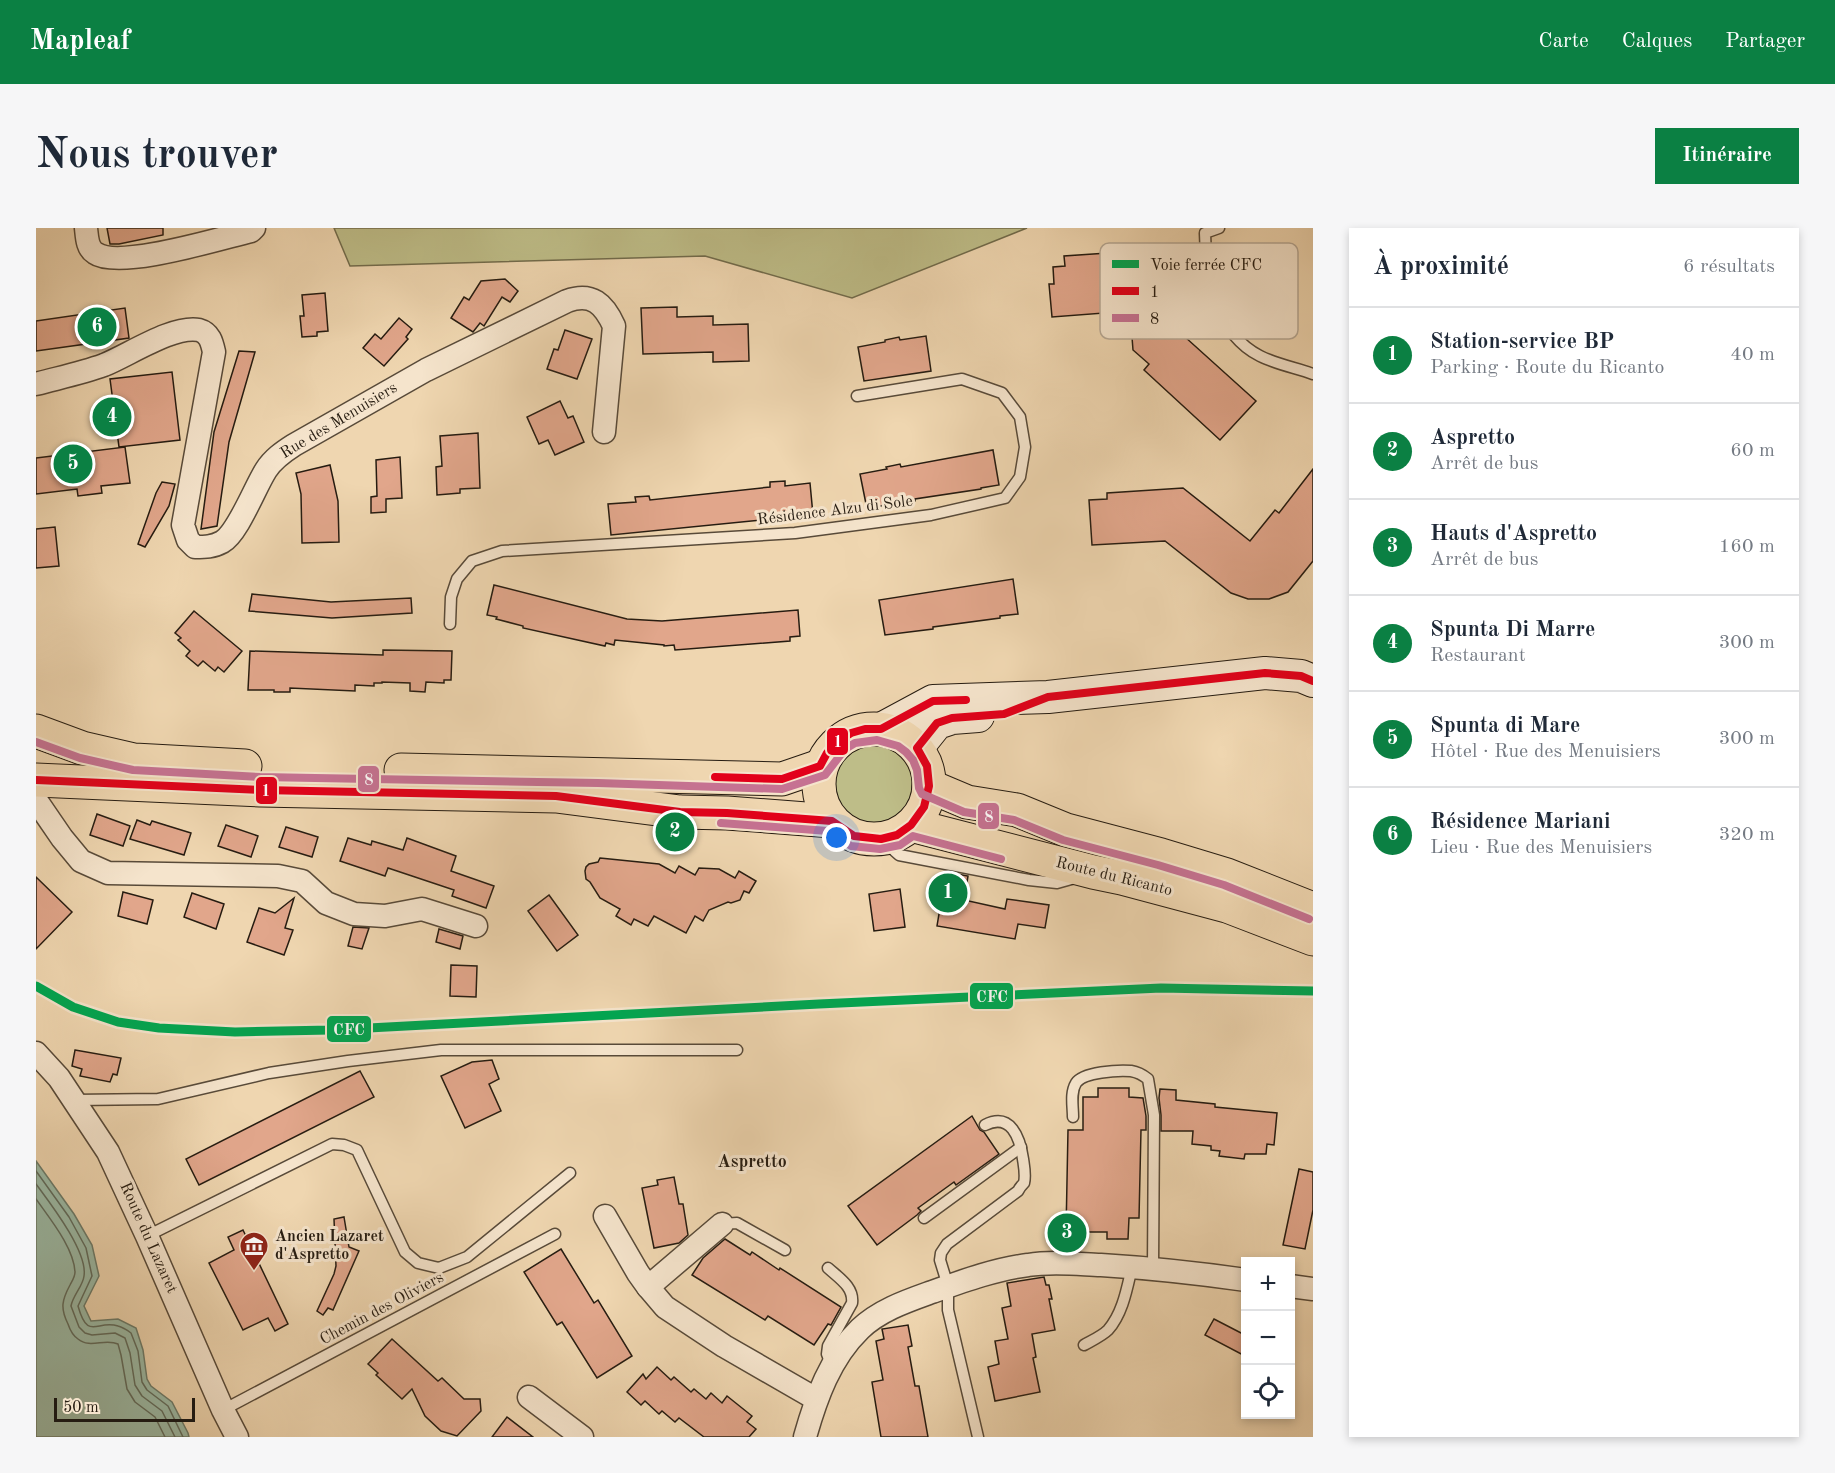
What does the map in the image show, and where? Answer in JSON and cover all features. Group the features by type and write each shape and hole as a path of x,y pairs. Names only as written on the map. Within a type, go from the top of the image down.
{"main road":[{"path":"881,729 933,701 1048,698 1265,673 1301,676 1313,681"},
{"path":"917,748 937,723 952,718 1004,714 1048,698"},
{"path":"865,729 881,729 906,738 917,748 927,766 930,786 924,807 911,825 897,835 881,839 854,836 832,821 821,804 818,786 820,766 827,753 838,741 851,733 865,729"},
{"path":"36,732 82,748 134,760 260,767 782,779 820,766"},
{"path":"36,780 260,790 555,796 680,812 832,821"},
{"name":"Route du Ricanto","path":"930,786 967,802 1017,810 1066,830 1227,875 1313,909"},
{"name":"Route du Ricanto","path":"911,825 1227,906 1313,939"}],"street":[{"path":"86,228 87,242 93,252 103,257 140,258 250,231 254,228"},
{"name":"Rue des Menuisiers","path":"36,384 106,364 184,329 202,331 210,338 214,352 183,525 188,540 195,547 210,547 225,541 267,469 278,456 294,445 426,370 579,297 602,305 614,326 604,432"},
{"path":"36,800 81,861 108,873 278,876 302,881 326,903 354,914 385,916 422,909 476,926"},
{"name":"Route du Lazaret","path":"36,1053 58,1078 108,1152 237,1437"},
{"path":"605,1216 648,1287 665,1307 724,1346 816,1399"},
{"path":"648,1287 722,1224"},
{"path":"805,1437 816,1399 832,1367 861,1328 891,1307 948,1286 1029,1264 1068,1263 1143,1268 1241,1280"},
{"path":"1295,1287 1313,1289"},
{"path":"529,1398 582,1437"}],"lane":[{"path":"1205,243 1205,233 1219,228"},
{"path":"1238,339 1260,356 1313,374"},
{"name":"Résidence Alzu di Sole","path":"450,624 451,597 457,579 472,561 502,551 795,533 931,515 1005,498 1020,477 1025,447 1020,417 1002,393 962,379 856,396"},
{"path":"881,839 899,855 1029,880 1057,883 1093,872"},
{"path":"73,1100 158,1099 269,1073 441,1050 737,1050"},
{"path":"1073,1117 1072,1095 1076,1084 1082,1077 1090,1074 1130,1071 1148,1079 1154,1115 1143,1268 1108,1330 1084,1345"},
{"path":"978,1437 948,1310 948,1286 940,1260 941,1253 948,1244 1024,1184 1025,1172 1020,1140 1012,1128 1004,1122 997,1121 985,1125"},
{"path":"147,1236 332,1144 344,1145 357,1150 405,1252 418,1263 439,1268 467,1257 570,1173"},
{"path":"924,1218 1021,1147"},
{"path":"722,1224 737,1223 785,1250"},
{"name":"Chemin des Oliviers","path":"223,1410 555,1234"},
{"path":"828,1268 849,1288 853,1296 852,1303 828,1346 827,1354 832,1367"}],"shaded area":[{"path":"334,228 1027,228 852,298 705,256 350,266"},
{"path":"865,743 881,743 902,754 913,775 913,791 902,812 881,823 865,823 851,817 839,805 833,791 833,775 839,761 851,749"}],"water":[{"path":"36,1161 74,1214 92,1245 99,1276 84,1306 91,1321 118,1319 136,1328 143,1350 147,1379 151,1386 172,1402 189,1437 36,1437"}],"building":[{"path":"107,228 163,228 163,235 110,244"},
{"path":"1100,254 1100,313 1052,317 1049,284 1054,284 1053,267 1065,266 1064,256"},
{"path":"505,279 518,291 510,302 502,297 484,326 480,323 473,332 451,318 464,297 469,300 481,281"},
{"path":"325,293 328,331 317,332 317,336 302,337 300,316 304,316 302,295"},
{"path":"677,307 677,317 713,316 713,325 748,324 749,361 713,362 713,352 643,354 641,308"},
{"path":"125,308 129,338 36,351 36,321"},
{"path":"399,318 412,329 406,337 408,339 384,366 363,348 375,334 381,339"},
{"path":"565,330 592,339 577,379 547,369 554,349 558,350"},
{"path":"926,336 931,371 864,381 858,347 899,337 900,340"},
{"path":"1132,339 1187,339 1256,401 1220,440 1144,370 1149,364 1133,350"},
{"path":"239,351 255,352 229,442 217,526 201,529 214,432"},
{"path":"172,372 180,440 119,447 110,379"},
{"path":"560,401 568,418 573,416 584,442 555,455 548,440 539,444 527,417"},
{"path":"478,433 480,488 460,489 460,493 437,495 436,467 442,466 440,436"},
{"path":"125,447 130,483 101,486 102,493 78,496 77,489 36,494 36,458"},
{"path":"993,450 999,485 867,509 860,474 900,464 901,467"},
{"path":"400,457 402,498 386,499 386,512 371,513 371,497 377,496 376,460"},
{"path":"330,465 338,501 339,542 302,543 301,494 296,473"},
{"path":"1313,469 1313,561 1288,592 1269,599 1248,599 1231,593 1165,541 1092,545 1089,500 1107,499 1107,493 1183,488 1250,541 1275,510 1279,513"},
{"path":"785,481 785,486 810,483 813,515 611,535 608,504 636,502 635,497 649,496 650,500 770,487 770,482"},
{"path":"162,482 175,484 169,506 145,547 138,544"},
{"path":"55,527 59,566 36,568 36,529"},
{"path":"1013,579 1018,614 885,635 879,600"},
{"path":"494,585 627,619 662,621 798,610 800,636 790,637 790,641 675,650 674,645 664,646 615,640 614,645 606,643 605,646 523,628 523,626 487,615"},
{"path":"252,594 331,602 411,598 412,613 332,618 249,611"},
{"path":"194,611 242,651 224,672 218,667 215,671 203,661 198,666 186,656 190,651 178,640 181,638 175,633"},
{"path":"383,650 452,651 451,680 444,680 444,683 426,682 425,692 410,691 410,683 382,682 374,683 374,686 355,685 355,691 290,688 290,692 248,690 250,651 383,655"},
{"path":"97,814 130,826 123,846 90,835"},
{"path":"137,820 150,825 152,821 191,833 184,855 130,839"},
{"path":"226,825 258,836 251,857 218,846"},
{"path":"286,827 318,837 312,857 279,847"},
{"path":"348,838 371,845 372,841 403,850 407,838 456,856 451,871 494,886 486,908 452,896 454,890 388,868 385,876 340,861"},
{"path":"600,858 659,864 675,873 679,866 695,875 699,868 719,869 735,878 739,871 756,881 749,893 744,891 740,900 709,910 703,921 695,916 686,933 654,916 648,926 634,919 631,925 616,916 620,909 600,898 586,879 586,867 598,862"},
{"path":"946,872 968,876 964,900 1005,909 1007,899 1049,905 1045,928 1018,924 1015,939 937,926"},
{"path":"36,877 72,912 36,949"},
{"path":"900,889 905,927 874,931 869,894"},
{"path":"123,892 153,900 147,924 118,916"},
{"path":"192,893 224,904 216,929 184,917"},
{"path":"549,895 578,935 557,951 528,911"},
{"path":"294,898 285,928 293,930 284,955 247,942 259,908 275,913"},
{"path":"353,927 369,928 362,949 348,946"},
{"path":"439,929 463,936 460,949 436,942"},
{"path":"451,965 477,966 476,997 450,996"},
{"path":"75,1050 121,1058 117,1075 113,1074 110,1082 80,1076 82,1069 72,1066"},
{"path":"492,1060 499,1079 489,1084 501,1111 465,1128 441,1076 472,1062"},
{"path":"360,1071 374,1097 199,1185 186,1159"},
{"path":"1098,1088 1129,1088 1129,1097 1143,1098 1146,1130 1141,1130 1139,1218 1129,1218 1128,1239 1107,1239 1107,1232 1066,1232 1068,1130 1083,1130 1083,1097 1098,1097"},
{"path":"1160,1089 1176,1090 1176,1100 1215,1104 1215,1107 1277,1113 1274,1145 1267,1144 1266,1154 1245,1154 1244,1159 1219,1156 1220,1151 1211,1150 1211,1146 1192,1144 1193,1131 1161,1131"},
{"path":"972,1116 999,1154 956,1185 954,1182 918,1208 921,1211 917,1215 877,1245 848,1206"},
{"path":"1299,1169 1313,1172 1313,1210 1305,1249 1283,1245"},
{"path":"674,1177 679,1204 683,1204 688,1235 679,1243 654,1248 642,1188 658,1185 657,1180"},
{"path":"344,1217 349,1247 359,1251 333,1310 328,1308 323,1315 317,1311 336,1266 334,1219"},
{"path":"243,1230 288,1324 275,1331 268,1318 243,1330 209,1263 234,1250 228,1237"},
{"path":"725,1239 750,1255 752,1252 779,1270 780,1268 841,1307 831,1325 828,1324 814,1345 768,1316 765,1320 692,1275 703,1258"},
{"path":"561,1249 594,1303 598,1300 632,1356 597,1378 562,1322 557,1325 524,1272"},
{"path":"1044,1277 1046,1285 1049,1285 1052,1299 1049,1299 1055,1330 1032,1334 1036,1357 1033,1358 1040,1392 995,1401 988,1367 999,1364 995,1341 1008,1339 1002,1308 1011,1306 1007,1283"},
{"path":"1214,1319 1241,1333 1241,1354 1205,1335"},
{"path":"908,1325 912,1346 908,1347 915,1386 919,1386 928,1437 881,1437 872,1382 883,1380 876,1341 884,1339 882,1329"},
{"path":"392,1339 438,1381 442,1378 464,1399 480,1399 481,1411 457,1436 441,1431 425,1416 412,1389 402,1399 376,1375 378,1373 368,1364"},
{"path":"657,1367 671,1380 674,1377 691,1392 694,1389 706,1399 711,1393 722,1403 727,1396 752,1416 747,1422 756,1429 749,1437 704,1437 679,1418 675,1422 662,1411 659,1414 645,1401 641,1405 627,1392 643,1374 646,1379"},
{"path":"507,1417 533,1437 492,1437"}],"rail line":[{"name":"CFC","path":"36,986 73,1007 118,1022 159,1028 235,1032 331,1030 1161,988 1313,991"}],"transit line":[{"name":"1","path":"36,780 260,790 556,796 680,812 832,821 854,836 881,839 897,835 911,825 924,807 929,786 927,766 917,748 937,723 952,718 1004,714 1048,697 1265,673 1301,676 1313,681"},
{"name":"1","path":"715,777 782,779 820,766 827,753 838,741 851,733 865,729 881,729 933,701 966,700"},
{"name":"8","path":"36,742 80,758 133,770 260,777 782,789 825,775 845,749 855,743 877,740 898,746 913,760 922,794 964,812 1014,820 1063,840 1224,885 1309,919"},
{"name":"8","path":"721,823 828,831 851,846 880,849 900,845 913,836 1001,859"}],"place":[{"name":"Résidence Mariani","path":"97,327"},
{"name":"Spunta Di Marre","path":"112,417"},
{"name":"Spunta di Mare","path":"73,464"},
{"name":"Aspretto","path":"675,832"},
{"name":"Station-service BP","path":"948,893"},
{"name":"Hauts d'Aspretto","path":"1067,1233"},
{"name":"Ancien Lazaret d'Aspretto","path":"254,1272"}],"district":[{"name":"Aspretto","path":"752,1162"}]}
